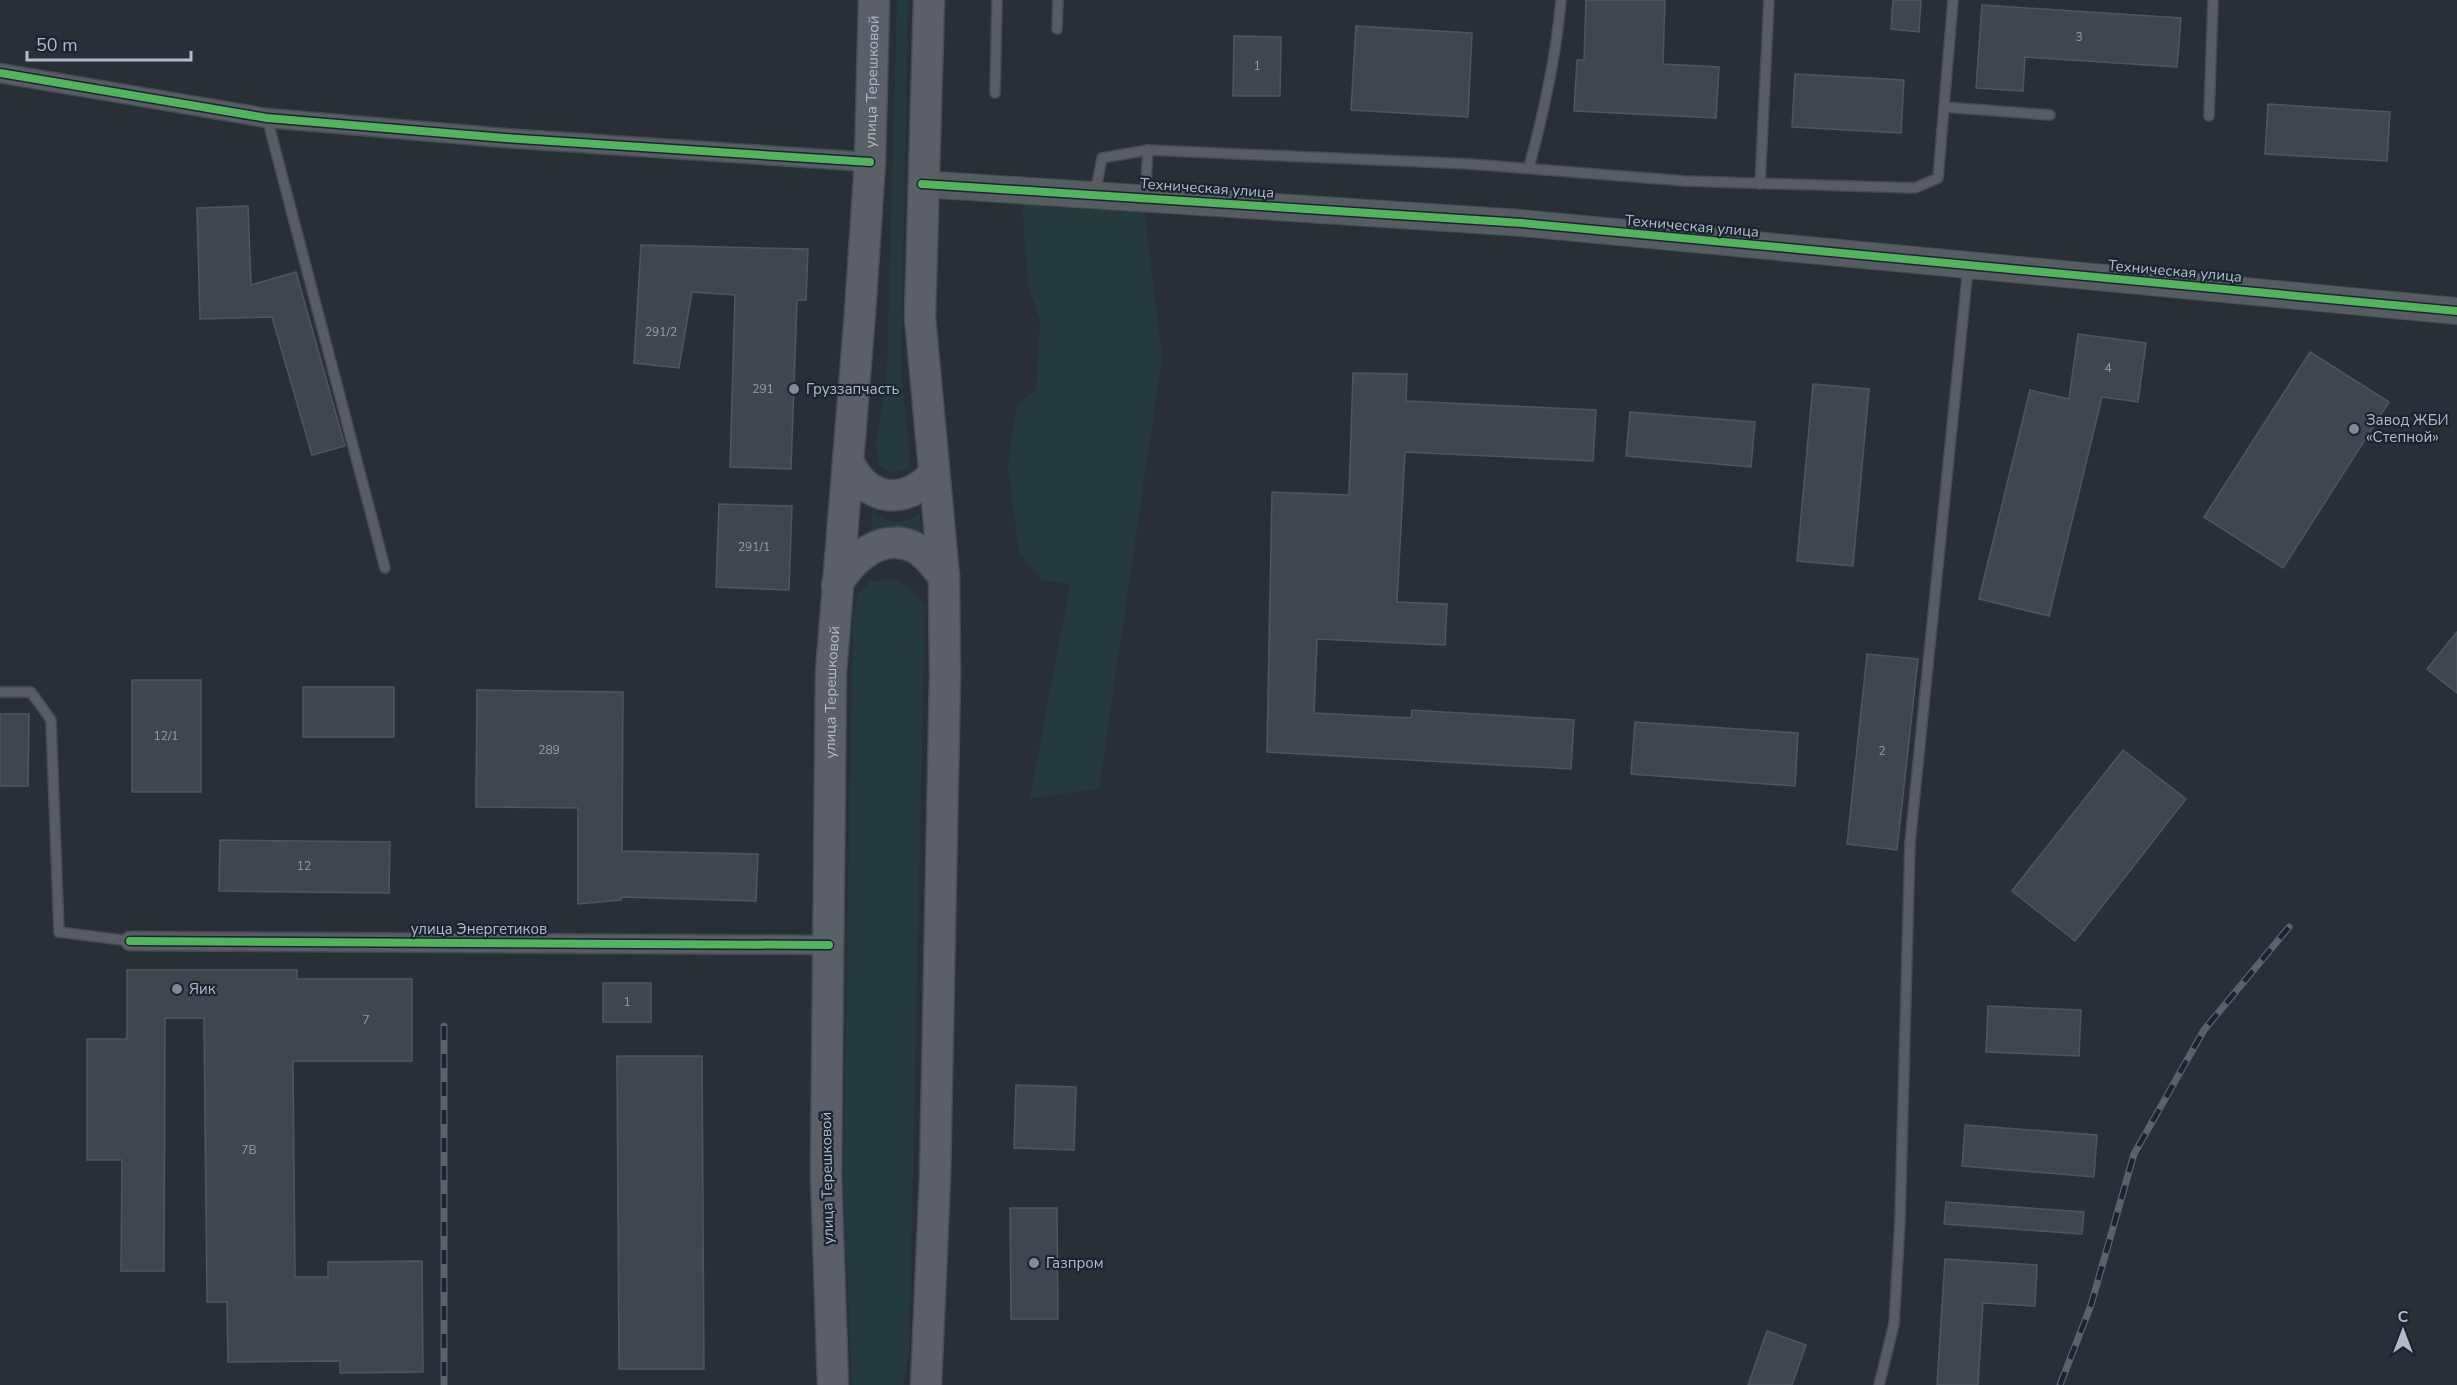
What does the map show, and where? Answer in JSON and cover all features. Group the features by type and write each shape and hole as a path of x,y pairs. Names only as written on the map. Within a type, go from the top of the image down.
{"main road":[{"name":"улица Терешковой","path":"833,1385 826,1174 831,672 849,463 870,162 874,0"},
{"path":"926,1385 935,1165 945,676 944,577 920,317 929,0"},
{"path":"849,463 857,480 868,489 886,494 904,494 921,488 934,474"},
{"path":"837,586 847,567 860,554 877,546 895,544 913,546 929,558 944,577"}],"street":[{"path":"0,73 267,118 505,138 870,162"},
{"name":"Техническая улица","path":"922,184 1522,223 2457,311"},
{"name":"улица Энергетиков","path":"130,941 829,945"}],"lane":[{"path":"995,93 997,0"},
{"path":"1057,29 1058,0"},
{"path":"1529,167 1544,112 1557,41 1561,0"},
{"path":"1760,184 1769,0"},
{"path":"1095,194 1102,158 1148,150 1529,167 1685,181 1915,188 1938,178 1953,0"},
{"path":"2209,116 2212,0"},
{"path":"1944,107 2050,115"},
{"path":"267,118 385,568"},
{"path":"1145,197 1148,150"},
{"path":"1879,1385 1894,1323 1900,1220 1910,843 1969,265"},
{"path":"0,692 31,692 51,720 59,932 130,941"}],"green space":[{"path":"897,0 908,0 901,372 910,458 909,469 891,473 879,466 876,447 887,371"},
{"path":"1022,201 1144,208 1162,357 1099,789 1030,798 1070,585 1041,579 1019,554 1008,466 1017,404 1036,389 1040,320 1028,286"},
{"path":"872,512 896,522 920,514 920,540 871,541"},
{"path":"896,580 911,588 925,606 909,1352 904,1385 852,1385 843,1175 853,614 858,594 871,581"}],"building":[{"path":"1586,0 1665,0 1663,64 1719,67 1716,118 1574,111 1577,60 1584,60"},
{"path":"1893,0 1921,0 1919,32 1891,29"},
{"path":"1982,5 2181,18 2177,67 2025,57 2023,91 1976,88"},
{"path":"1356,26 1472,33 1468,117 1351,110"},
{"path":"1234,36 1281,37 1280,96 1233,96"},
{"path":"1795,74 1904,80 1901,133 1792,127"},
{"path":"2268,104 2390,112 2387,161 2265,154"},
{"path":"248,206 251,285 296,272 345,446 312,455 272,317 200,319 197,208"},
{"path":"641,245 808,249 806,300 797,300 791,469 730,467 735,295 692,292 679,368 634,363"},
{"path":"2078,334 2146,343 2138,402 2102,397 2049,616 1979,599 2030,390 2069,399"},
{"path":"2310,352 2389,402 2283,568 2204,517"},
{"path":"1353,373 1407,374 1406,401 1596,410 1593,461 1405,452 1397,602 1447,604 1445,645 1317,639 1314,713 1411,718 1412,710 1574,720 1571,769 1267,752 1272,492 1349,495"},
{"path":"1813,384 1869,389 1853,566 1797,561"},
{"path":"1630,412 1755,422 1751,467 1626,456"},
{"path":"719,504 792,506 789,590 716,587"},
{"path":"2457,632 2457,693 2427,669"},
{"path":"1867,654 1918,659 1897,850 1847,844"},
{"path":"132,680 201,680 201,792 132,792"},
{"path":"303,687 394,687 394,737 303,737"},
{"path":"477,690 623,692 622,851 758,854 756,901 621,897 621,900 578,904 578,808 476,807"},
{"path":"0,714 29,714 28,786 0,786"},
{"path":"1635,722 1798,733 1795,786 1631,774"},
{"path":"2123,750 2186,799 2075,941 2012,891"},
{"path":"220,840 390,842 389,893 219,891"},
{"path":"127,970 297,970 297,979 412,979 412,1061 293,1061 295,1277 328,1277 328,1262 422,1261 423,1372 340,1373 340,1361 228,1362 227,1302 207,1302 204,1018 165,1018 164,1271 121,1271 122,1160 87,1160 87,1039 127,1039"},
{"path":"603,983 651,983 651,1022 603,1022"},
{"path":"1988,1006 2081,1010 2079,1056 1986,1052"},
{"path":"617,1056 702,1056 704,1369 619,1369"},
{"path":"1016,1085 1076,1087 1074,1150 1014,1148"},
{"path":"1965,1125 2097,1135 2094,1177 1962,1166"},
{"path":"1946,1202 2084,1212 2082,1234 1944,1224"},
{"name":"Газпром","path":"1010,1208 1057,1208 1058,1319 1011,1319"},
{"path":"1945,1259 2037,1265 2035,1306 1983,1303 1978,1385 1937,1385"},
{"path":"1767,1331 1806,1345 1792,1385 1748,1385"}],"railway":[{"path":"2060,1385 2091,1305 2134,1154 2204,1030 2289,927"},
{"path":"444,1026 444,1385"}],"cycle path":[{"path":"0,73 267,118 505,138 870,162"},
{"path":"922,184 1522,223 2457,311"},
{"path":"130,941 829,945"}],"place":[{"name":"Груззапчасть","path":"794,389"},
{"name":"Завод ЖБИ «Степной»","path":"2354,429"},
{"name":"Яик","path":"177,989"},
{"name":"Газпром","path":"1034,1263"}]}
